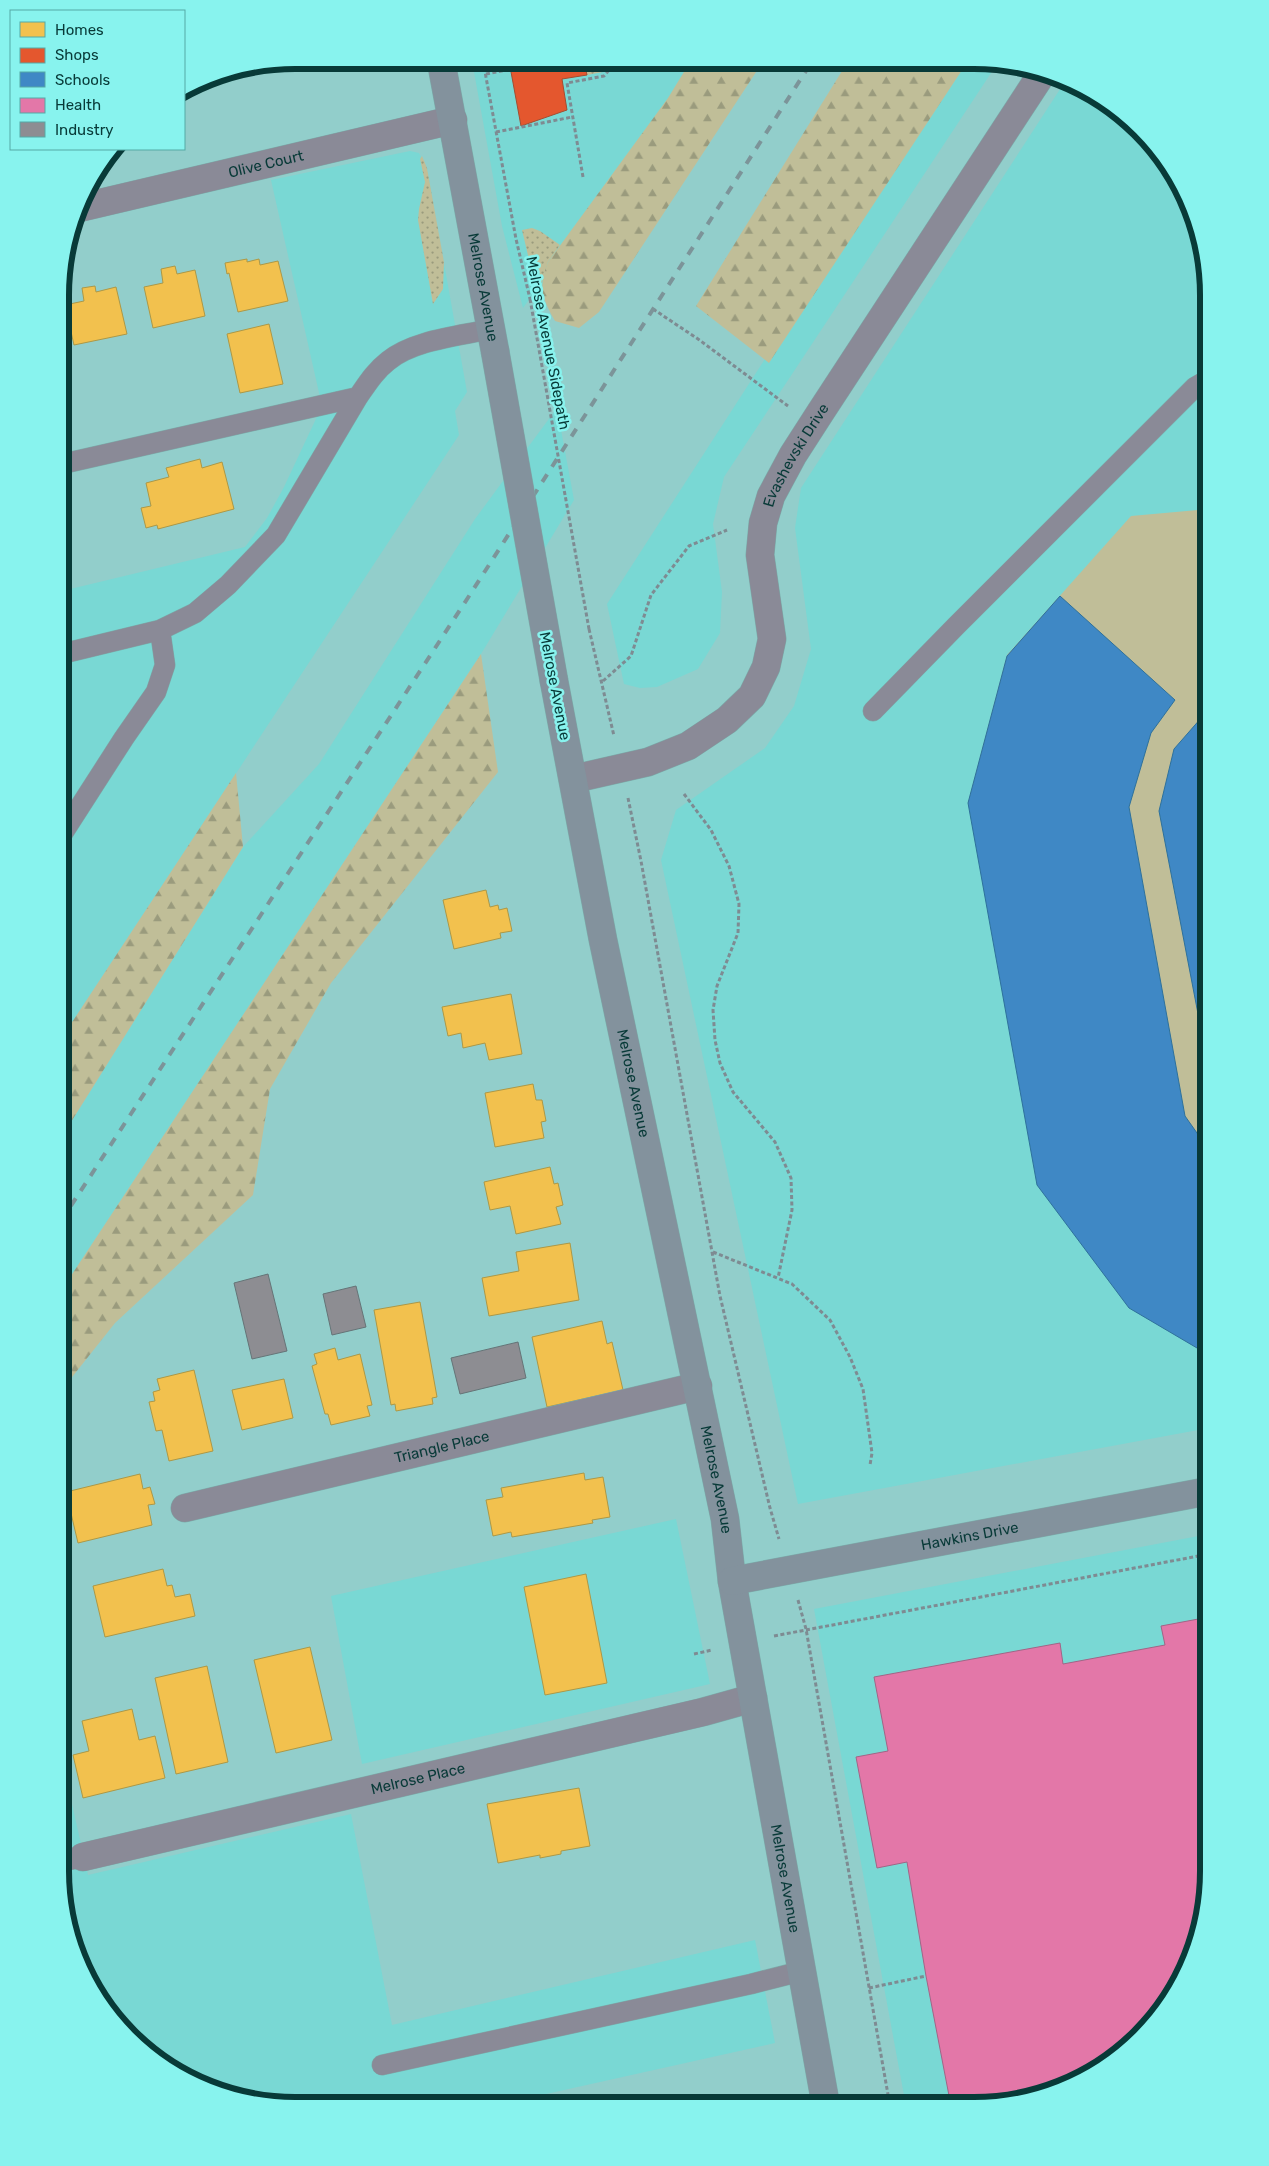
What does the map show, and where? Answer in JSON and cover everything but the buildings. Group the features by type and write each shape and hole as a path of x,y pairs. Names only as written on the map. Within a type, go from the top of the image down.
{"main road":[{"name":"Melrose Avenue","path":"443,69 573,779 606,949 698,1386 724,1519 732,1581 824,2097"},
{"name":"Hawkins Drive","path":"732,1581 790,1572 1200,1493"}],"street":[{"name":"Evashevski Drive","path":"573,779 648,762 688,746 727,720 752,696 766,668 772,639 760,555 762,523 771,496 793,454 1038,78"},
{"name":"Olive Court","path":"87,206 453,120"},
{"name":"Triangle Place","path":"185,1508 698,1386"},
{"name":"Melrose Place","path":"72,1859 703,1712 753,1698"}],"lane":[{"path":"69,652 160,630 195,613 228,585 276,535 358,397 372,377 388,360 432,342 493,340"},
{"path":"873,711 1194,387 1200,383"},
{"path":"69,462 358,397"},
{"path":"69,824 156,692 165,665 160,630"},
{"path":"382,2066 802,1971"}],"path":[{"name":"Melrose Avenue Sidepath","path":"485,69 516,239 530,299 589,630 603,682 640,856 720,1296 770,1508 806,1630 888,2097"},
{"path":"486,74 511,69"},
{"path":"583,176 567,83 604,76 610,69"},
{"path":"496,132 572,117"},
{"path":"653,309 698,339 790,408"},
{"path":"603,682 631,656 651,595 688,546 726,530"},
{"path":"684,794 711,830 729,866 739,904 738,933 717,986 713,1010 715,1040 720,1064 733,1092 775,1142 791,1178 792,1210 778,1278"},
{"path":"712,1251 792,1284 830,1320 850,1357 863,1389 872,1453 870,1465"},
{"path":"806,1630 1200,1556"},
{"path":"869,1988 926,1976"}],"shaded area":[{"path":"473,69 697,69 539,306 536,290 523,308 502,226"},
{"path":"952,69 993,70 724,477 713,524 722,592 720,633 698,669 657,687 640,688 624,684 607,604"},
{"path":"1062,86 1100,107 1134,135 1162,169 1183,208 1193,236 1200,280 1200,1430 798,1504 661,860 676,810 765,748 794,706 811,649 795,528 801,488"},
{"path":"410,151 419,153 427,168 467,392 455,411 459,435 69,1027 69,589 245,547 267,518 284,487 322,406 271,180"},
{"path":"557,408 574,500 481,654 69,1279 69,1125 243,847 319,764 475,519"},
{"path":"676,1519 710,1684 362,1764 331,1596"},
{"path":"1200,1536 1200,1886 1196,1915 1183,1958 1162,1997 1134,2031 1100,2059 1061,2080 1018,2093 989,2097 904,2097 814,1609"},
{"path":"69,1791 88,1875 351,1814 392,2025 755,1940 775,2043 533,2097 280,2097 236,2090 208,2080 169,2059 135,2031 107,1997 92,1971 76,1930 69,1886"}],"green space":[{"path":"586,69 605,69 603,72 587,75"},
{"path":"686,69 758,69 599,312 579,328 555,321 544,299 542,286 548,262 668,98"},
{"path":"843,69 963,69 769,363 696,306"},
{"path":"422,156 427,168 444,262 443,289 433,304 418,220 425,182 420,159"},
{"path":"532,228 540,231 560,245 548,262 542,282 536,289 522,230"},
{"path":"1200,510 1200,1342 968,803 1007,655 1131,516"},
{"path":"481,654 498,772 331,983 270,1089 253,1195 115,1323 69,1381 69,1279"},
{"path":"236,773 243,847 69,1125 69,1027"}],"railway":[{"path":"69,1209 471,593 807,69"}]}
